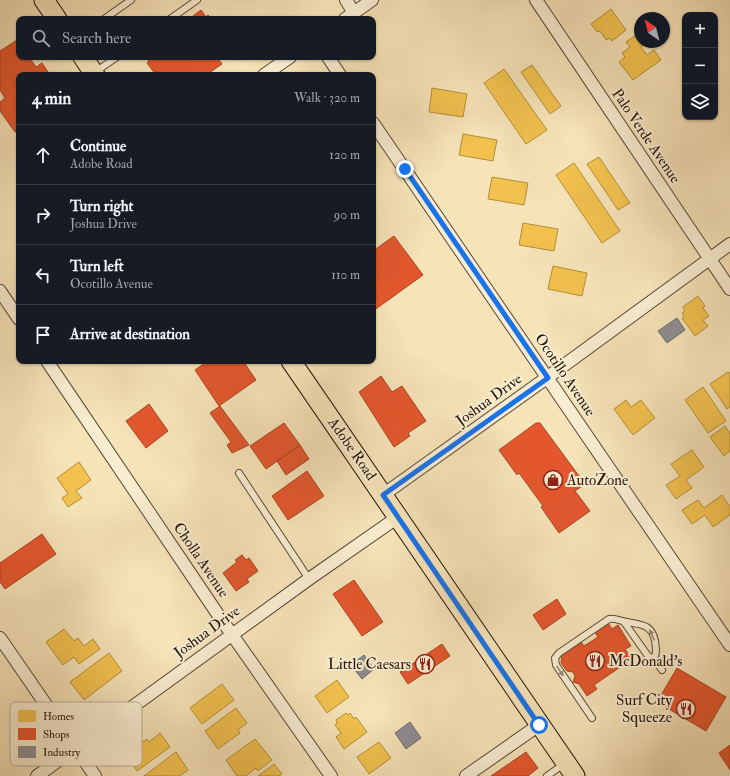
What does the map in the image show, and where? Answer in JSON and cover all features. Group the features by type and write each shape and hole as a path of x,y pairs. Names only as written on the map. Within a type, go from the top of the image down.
{"main road":[{"path":"44,0 55,16"},
{"path":"85,60 93,72"},
{"name":"Adobe Road","path":"293,364 570,769"}],"street":[{"path":"346,0 349,16 372,0"},
{"name":"Palo Verde Avenue","path":"536,0 730,289"},
{"path":"268,72 286,60"},
{"path":"330,60 338,72"},
{"name":"Ocotillo Avenue","path":"376,127 730,645"},
{"name":"Joshua Drive","path":"383,495 548,378 730,244"},
{"path":"0,291 16,315"},
{"name":"Cholla Avenue","path":"49,364 232,634 331,776"},
{"name":"Joshua Drive","path":"139,702 309,579 398,517"},
{"path":"0,638 44,702"},
{"path":"466,776 539,725"},
{"name":"Joshua Drive","path":"37,776 51,766"},
{"path":"88,766 95,776"}],"lane":[{"path":"108,16 131,0"},
{"path":"174,16 197,0"},
{"path":"97,72 113,60"},
{"path":"239,473 309,579"},
{"path":"592,718 556,665 555,658 559,652 609,620 617,618 624,622 643,625 651,630 657,652 654,659"},
{"path":"624,622 648,656 654,659 662,670"},
{"path":"546,776 570,769"}],"building: Homes":[{"path":"611,9 626,30 612,41 610,38 606,40 600,31 597,32 591,24"},
{"path":"634,36 634,48 642,48 647,55 654,50 661,60 633,80 619,62 625,57 622,53 630,47 626,42"},
{"path":"532,65 561,106 550,114 521,72"},
{"path":"504,69 547,130 526,144 484,83"},
{"path":"432,88 467,94 463,117 429,112"},
{"path":"463,134 497,140 493,161 459,155"},
{"path":"599,157 630,203 618,210 587,164"},
{"path":"574,163 620,231 602,243 556,175"},
{"path":"492,177 528,183 524,205 488,199"},
{"path":"523,223 558,229 554,251 519,245"},
{"path":"553,266 587,273 582,296 548,289"},
{"path":"698,296 705,306 703,308 709,316 703,320 708,326 695,336 682,318 684,316 682,313 685,311 683,307"},
{"path":"728,372 730,373 730,407 727,409 710,384"},
{"path":"703,387 726,421 708,433 685,400"},
{"path":"626,400 631,407 641,400 655,418 633,435 614,409"},
{"path":"725,426 730,434 730,451 724,456 710,437"},
{"path":"692,450 704,467 686,480 692,488 676,499 666,485 680,476 671,464"},
{"path":"79,462 91,480 76,491 82,498 68,507 62,498 68,494 57,478"},
{"path":"722,495 730,507 730,515 713,527 705,515 692,524 682,510 698,500 704,508"},
{"path":"64,629 74,641 78,638 84,646 93,639 100,649 79,664 74,657 63,665 46,642"},
{"path":"109,653 122,671 84,700 70,682"},
{"path":"337,680 349,697 327,713 315,696"},
{"path":"222,684 234,700 202,724 190,708"},
{"path":"236,708 247,723 238,730 240,733 218,749 205,731"},
{"path":"346,713 348,715 350,713 354,719 356,717 367,732 344,749 336,737 341,733 335,725 337,723 336,720"},
{"path":"160,733 170,747 137,771 134,766 142,766 142,743 147,739 149,742"},
{"path":"255,739 272,760 258,771 256,768 246,776 237,776 226,760"},
{"path":"379,742 391,758 369,774 357,757"},
{"path":"176,752 188,770 180,776 144,776"},
{"path":"274,764 282,774 279,776 258,776"}],"building: Shops":[{"path":"201,10 205,16 193,16"},
{"path":"16,41 16,60 31,60 36,67 42,63 48,72 16,72 15,132 0,111 0,102 5,98 0,90 0,51"},
{"path":"148,60 219,60 222,64 210,72 154,72 147,63"},
{"path":"394,236 423,275 376,309 376,249"},
{"path":"204,364 245,364 256,380 219,406 195,370"},
{"path":"381,376 392,392 402,386 426,421 408,433 410,436 394,447 359,392"},
{"path":"149,404 168,431 146,448 126,421"},
{"path":"220,406 249,445 232,453 227,445 231,442 210,413"},
{"path":"284,423 300,445 266,469 250,446"},
{"name":"AutoZone","path":"536,423 540,423 585,484 575,491 590,511 559,533 541,507 543,506 519,473 517,475 499,450"},
{"path":"300,445 309,459 286,475 277,461"},
{"path":"307,471 324,496 288,520 272,496"},
{"path":"42,534 56,554 5,589 0,582 0,563"},
{"path":"242,555 246,560 249,558 258,571 247,579 249,582 236,591 223,573 237,562 235,560"},
{"path":"354,580 383,622 362,636 333,594"},
{"path":"557,599 566,614 543,630 533,615"},
{"name":"McDonald's","path":"608,623 612,629 618,625 631,646 625,649 632,659 594,685 597,689 587,696 579,684 573,682 575,676 573,672 567,671 561,663 562,654 581,642 584,646 598,637 595,632"},
{"name":"Little Caesars","path":"442,644 450,656 408,684 400,672"},
{"path":"677,668 726,697 706,731 657,702"},
{"path":"730,745 730,770 719,753"},
{"path":"526,752 538,768 528,776 491,776"}],"building: Industry":[{"path":"677,318 685,330 667,343 658,331"},
{"path":"364,655 374,669 362,679 351,665"},
{"path":"410,722 421,738 406,749 395,733"}],"place":[{"name":"AutoZone","path":"553,480"},
{"name":"McDonald's","path":"595,661"},
{"name":"Little Caesars","path":"425,664"},
{"name":"Surf City Squeeze","path":"686,709"}],"route":[{"path":"405,169 548,378 383,495 539,725"}]}
